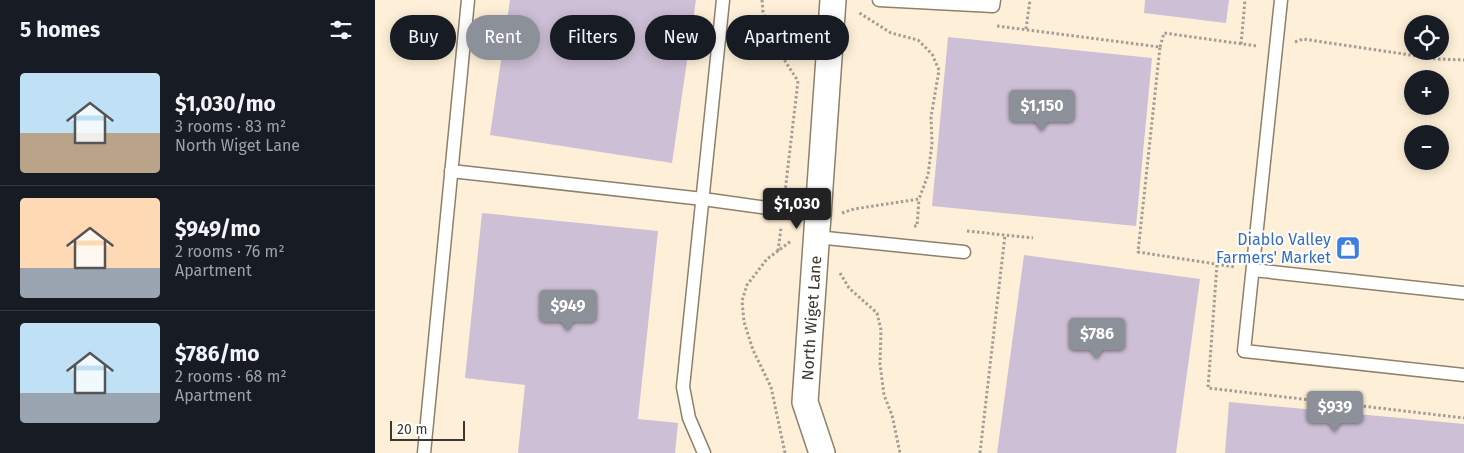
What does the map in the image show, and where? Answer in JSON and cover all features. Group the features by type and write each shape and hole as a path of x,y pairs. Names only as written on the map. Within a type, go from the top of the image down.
{"street":[{"name":"North Wiget Lane","path":"822,453 805,402 824,223 833,0"}],"lane":[{"path":"424,453 468,0"},
{"path":"704,453 689,418 683,387 723,0"},
{"path":"879,0 993,6 994,0"},
{"path":"1281,0 1244,351 1464,375"},
{"path":"451,171 703,199 783,210 824,223 841,240 964,252"},
{"path":"1253,270 1464,293"}],"path":[{"path":"762,0 763,12 776,47 798,81 778,251"},
{"path":"1026,30 1030,0"},
{"path":"1241,44 1245,0"},
{"path":"862,15 879,18"},
{"path":"990,25 1160,47"},
{"path":"1253,270 1138,252 1160,47 1164,33 1276,49 1303,39 1437,59 1464,60"},
{"path":"917,226 919,198"},
{"path":"824,223 843,218 843,213"},
{"path":"908,225 927,227"},
{"path":"966,231 1033,238"},
{"path":"980,453 1005,236"},
{"path":"841,240 840,272 849,288 877,313 881,330 880,364 884,395 892,415 900,453"},
{"path":"1217,264 1208,388 1464,418"}],"shaded area":[{"path":"375,0 1464,0 1464,453 375,453"}],"building":[{"path":"510,0 696,0 694,15 645,15 645,60 687,60 672,163 490,135 501,60 540,60 540,15 508,15"},
{"path":"1145,0 1229,0 1226,23 1144,13"},
{"path":"948,37 1152,58 1136,226 932,206"},
{"path":"482,213 658,231 638,419 678,423 675,453 518,453 525,385 465,378"},
{"path":"1024,255 1200,279 1176,453 997,453"},
{"path":"1229,402 1464,424 1464,453 1225,453"}],"place":[{"name":"Diablo Valley Farmers' Market","path":"1348,248"}]}
